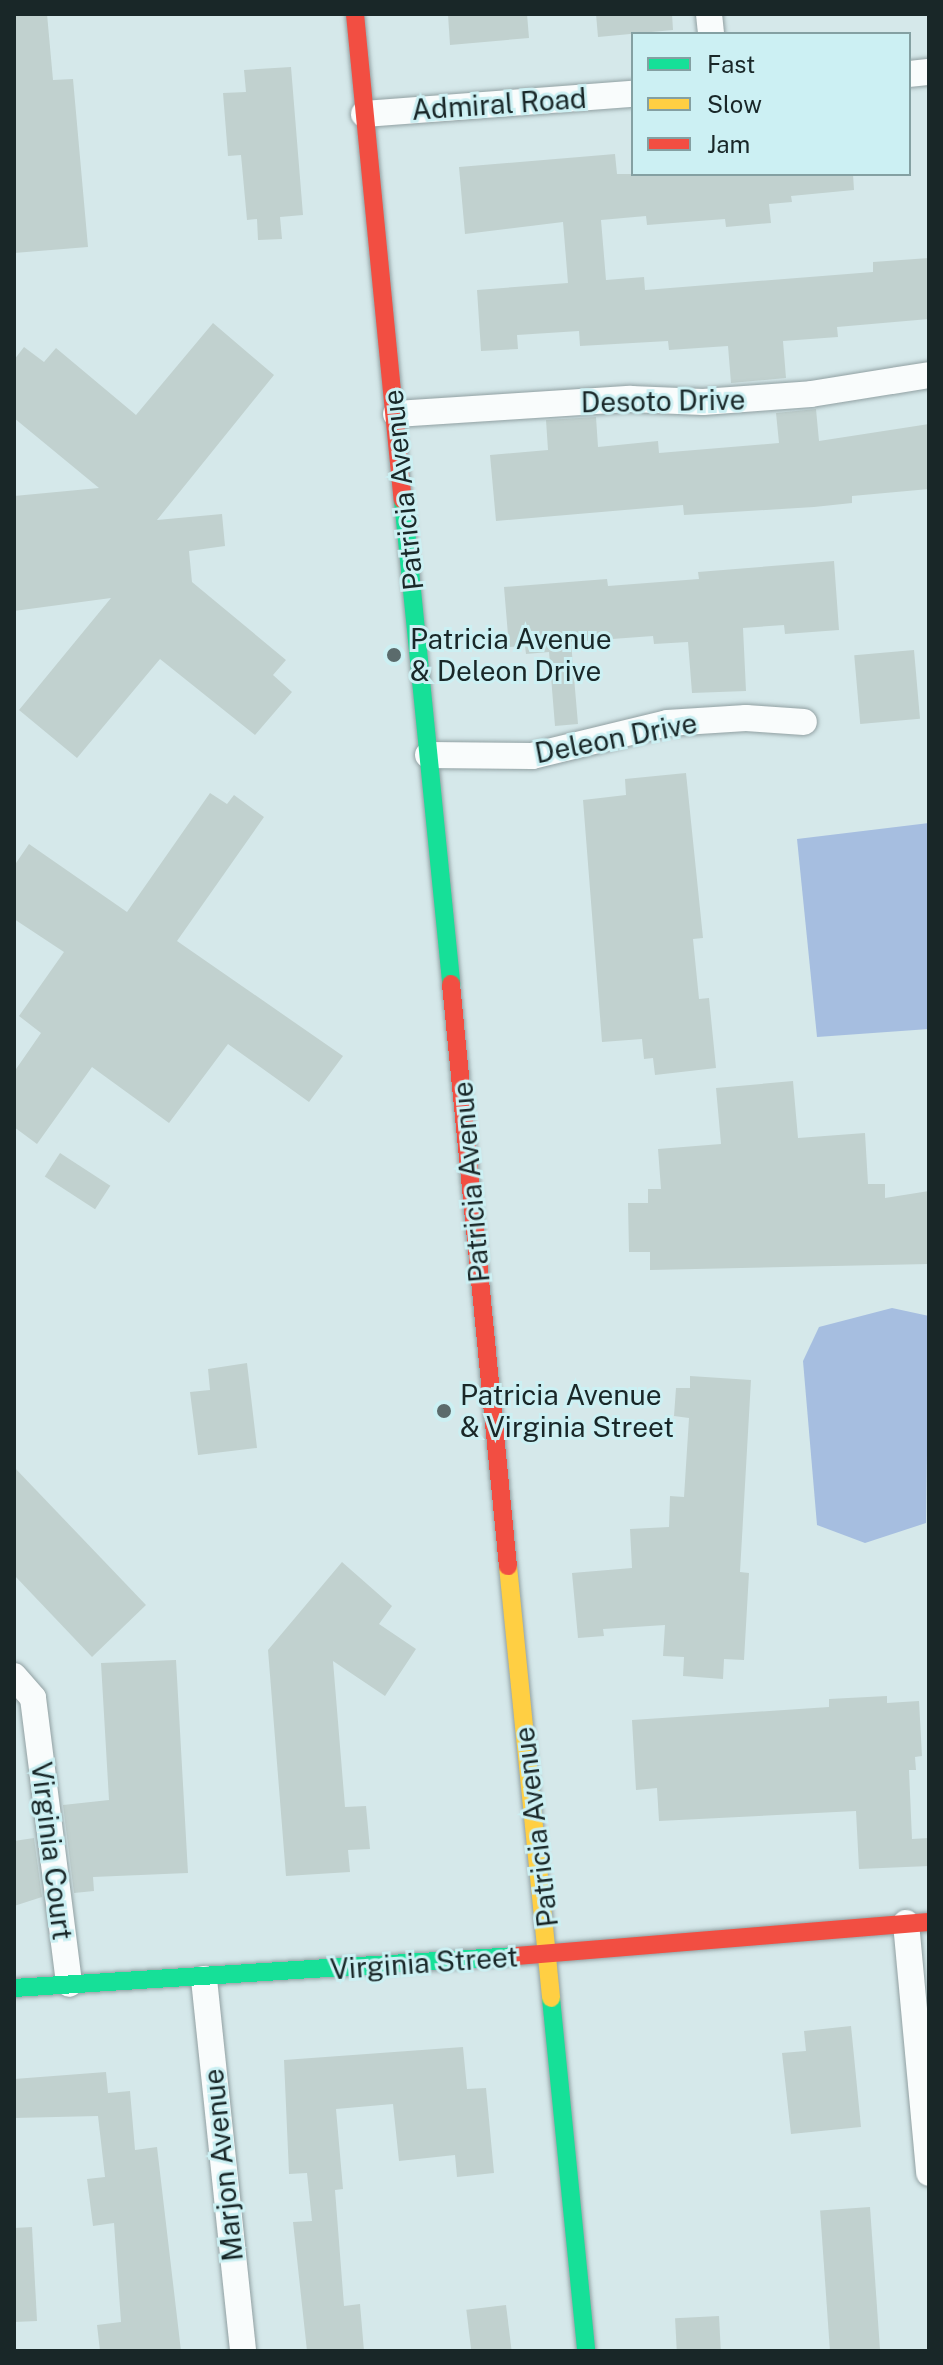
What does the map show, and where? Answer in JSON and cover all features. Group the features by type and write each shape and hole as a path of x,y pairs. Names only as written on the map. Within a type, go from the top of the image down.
{"street":[{"name":"Patricia Avenue","path":"355,14 550,1953 586,2351"},
{"name":"Admiral Road","path":"364,114 631,94"},
{"name":"Desoto Drive","path":"396,414 631,399 734,400 811,394 929,375"},
{"name":"Deleon Drive","path":"428,755 532,756 667,723 746,718 804,722"},
{"name":"Virginia Court","path":"14,1676 33,1698 69,1984"},
{"name":"Virginia Street","path":"14,1988 204,1979 918,1922"},
{"path":"918,1922 929,2173"},
{"name":"Marjon Avenue","path":"204,1979 243,2351"}],"water":[{"path":"929,823 929,1029 817,1037 797,839"},
{"path":"892,1308 929,1316 926,1523 865,1543 817,1525 803,1361 819,1327"}],"building":[{"path":"14,14 47,14 53,80 73,79 88,247 14,253"},
{"path":"448,14 527,14 529,38 450,45"},
{"path":"596,14 672,14 673,30 598,37"},
{"path":"291,67 303,215 280,217 282,239 258,240 257,219 247,220 241,155 228,156 223,93 246,92 244,70"},
{"path":"615,154 617,174 631,176 853,176 854,190 791,196 792,202 769,204 771,223 726,227 725,219 647,225 646,216 601,220 606,280 644,277 645,290 873,272 873,262 929,258 929,319 837,327 838,337 783,341 786,378 731,383 728,346 669,350 668,341 580,346 579,331 517,335 518,349 481,351 477,290 568,283 563,222 465,234 459,167"},
{"path":"213,323 274,375 157,520 222,514 225,546 189,551 192,582 286,660 273,675 292,692 255,735 160,659 77,758 19,710 111,598 14,611 14,496 99,488 14,418 14,360 24,347 44,362 56,348 136,415"},
{"path":"816,409 819,441 929,424 929,489 852,496 852,503 814,507 684,515 683,505 496,521 490,455 548,450 546,420 596,417 598,447 658,441 659,453 779,443 776,413"},
{"path":"834,561 839,630 785,634 784,625 743,628 746,691 692,693 688,642 654,644 653,636 571,642 578,724 555,726 549,652 526,654 525,646 509,647 504,587 607,579 608,586 699,579 698,572"},
{"path":"914,650 920,719 860,724 854,655"},
{"path":"686,773 703,938 693,939 699,999 709,998 716,1068 655,1075 653,1058 644,1059 642,1039 602,1042 583,800 626,795 625,779"},
{"path":"210,793 227,804 234,795 264,817 177,941 343,1056 309,1102 228,1044 169,1123 92,1067 37,1144 14,1127 14,1072 41,1033 19,1016 64,952 14,919 14,866 29,844 127,912"},
{"path":"793,1081 798,1138 865,1133 868,1184 885,1184 885,1198 929,1191 929,1264 650,1270 650,1252 629,1252 628,1203 648,1203 648,1189 661,1189 658,1149 721,1144 716,1088"},
{"path":"60,1153 110,1186 95,1209 45,1176"},
{"path":"247,1363 257,1448 198,1455 190,1392 210,1390 208,1369"},
{"path":"690,1376 751,1380 740,1572 749,1573 744,1660 724,1659 723,1679 683,1676 684,1657 663,1656 665,1625 603,1629 604,1636 578,1638 572,1573 632,1568 630,1529 669,1527 670,1496 684,1497 689,1418 674,1416 676,1388 690,1388"},
{"path":"14,1467 146,1605 92,1657 14,1575"},
{"path":"342,1562 392,1606 379,1624 416,1649 385,1696 333,1661 345,1807 366,1806 370,1849 348,1850 350,1872 286,1876 268,1650"},
{"path":"176,1660 188,1873 93,1877 94,1891 74,1893 63,1805 109,1800 101,1663"},
{"path":"887,1696 887,1703 919,1701 922,1756 915,1757 916,1770 909,1770 912,1839 929,1838 929,1866 859,1869 856,1811 659,1821 657,1788 636,1790 632,1720 829,1707 829,1699"},
{"path":"34,1838 42,1897 14,1906 14,1841"},
{"path":"851,2026 861,2127 791,2134 782,2053 806,2051 804,2031"},
{"path":"463,2047 467,2089 486,2088 494,2173 457,2177 455,2155 399,2161 393,2104 336,2109 343,2189 335,2190 344,2306 360,2304 364,2351 307,2351 293,2222 312,2221 307,2173 289,2174 284,2060"},
{"path":"106,2072 108,2093 130,2091 135,2150 157,2147 181,2351 100,2351 97,2325 121,2322 114,2223 93,2226 87,2179 105,2177 98,2116 14,2118 14,2079"},
{"path":"870,2207 880,2351 830,2351 820,2210"},
{"path":"32,2227 37,2321 14,2322 14,2228"},
{"path":"506,2305 512,2351 471,2351 466,2310"},
{"path":"719,2316 721,2351 677,2351 675,2318"}],"traffic: fast":[{"path":"403,500 451,984"},
{"path":"14,1988 516,1956"},
{"path":"551,1998 586,2351"}],"traffic: slow":[{"path":"508,1566 551,1998"}],"traffic: jam":[{"path":"355,14 403,500"},
{"path":"451,984 508,1566"},
{"path":"516,1956 929,1922"}],"place":[{"name":"Patricia Avenue & Deleon Drive","path":"394,655"},
{"name":"Patricia Avenue & Virginia Street","path":"444,1411"}]}
